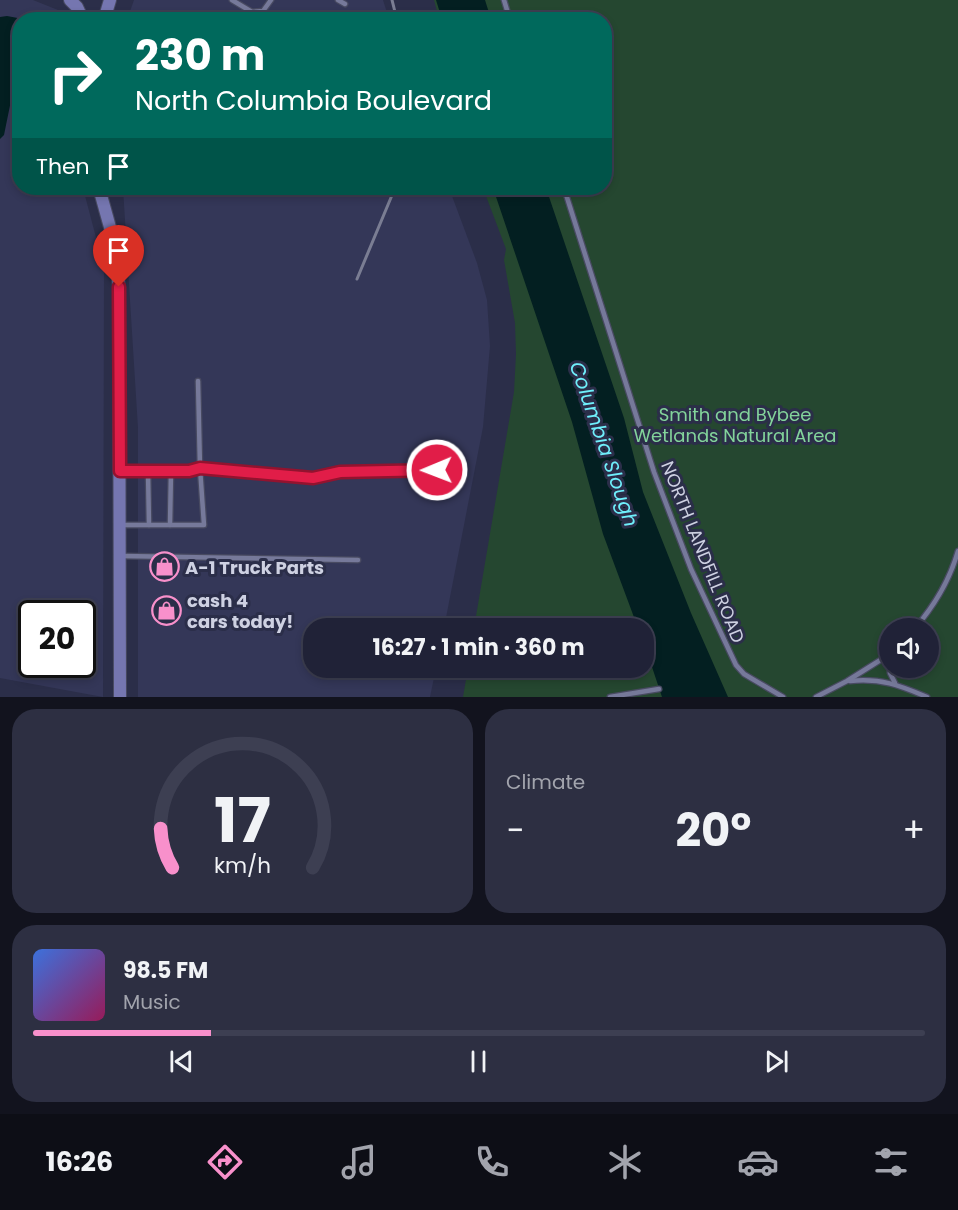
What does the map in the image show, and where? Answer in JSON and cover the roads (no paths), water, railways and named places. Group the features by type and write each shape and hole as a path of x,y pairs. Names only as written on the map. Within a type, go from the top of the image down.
{"main road":[{"path":"70,0 79,12"},
{"path":"101,195 113,238 119,287 120,697"}],"lane":[{"path":"232,0 252,12 263,10 271,0"},
{"path":"338,0 345,4"},
{"name":"NORTH LANDFILL ROAD","path":"566,195 654,472 696,580 736,665 753,680 783,697"},
{"path":"120,525 204,525 198,381"},
{"path":"120,471 189,471 200,468 313,478 340,472 437,470"},
{"path":"148,471 149,525"},
{"path":"170,525 171,471"},
{"path":"922,618 941,592 954,566 958,551"},
{"path":"120,556 358,561"},
{"path":"816,697 879,661"},
{"path":"892,678 895,684"},
{"path":"847,681 870,679 895,684 927,697"},
{"path":"610,697 659,689"}],"water":[{"path":"436,0 485,0 489,12 440,12"},
{"path":"0,17 12,17 12,96 4,135 0,139"},
{"name":"Columbia Slough","path":"495,195 548,195 624,418 643,492 691,613 728,697 662,697 654,673 654,618 634,618 603,534 572,422"}],"railway":[{"path":"392,0 395,12"},
{"path":"357,279 392,195"}],"place":[{"name":"A-1 Truck Parts","path":"164,567"},
{"name":"cash 4 cars today!","path":"166,610"}],"park label":[{"name":"Smith and Bybee Wetlands Natural Area","path":"735,424"}]}
